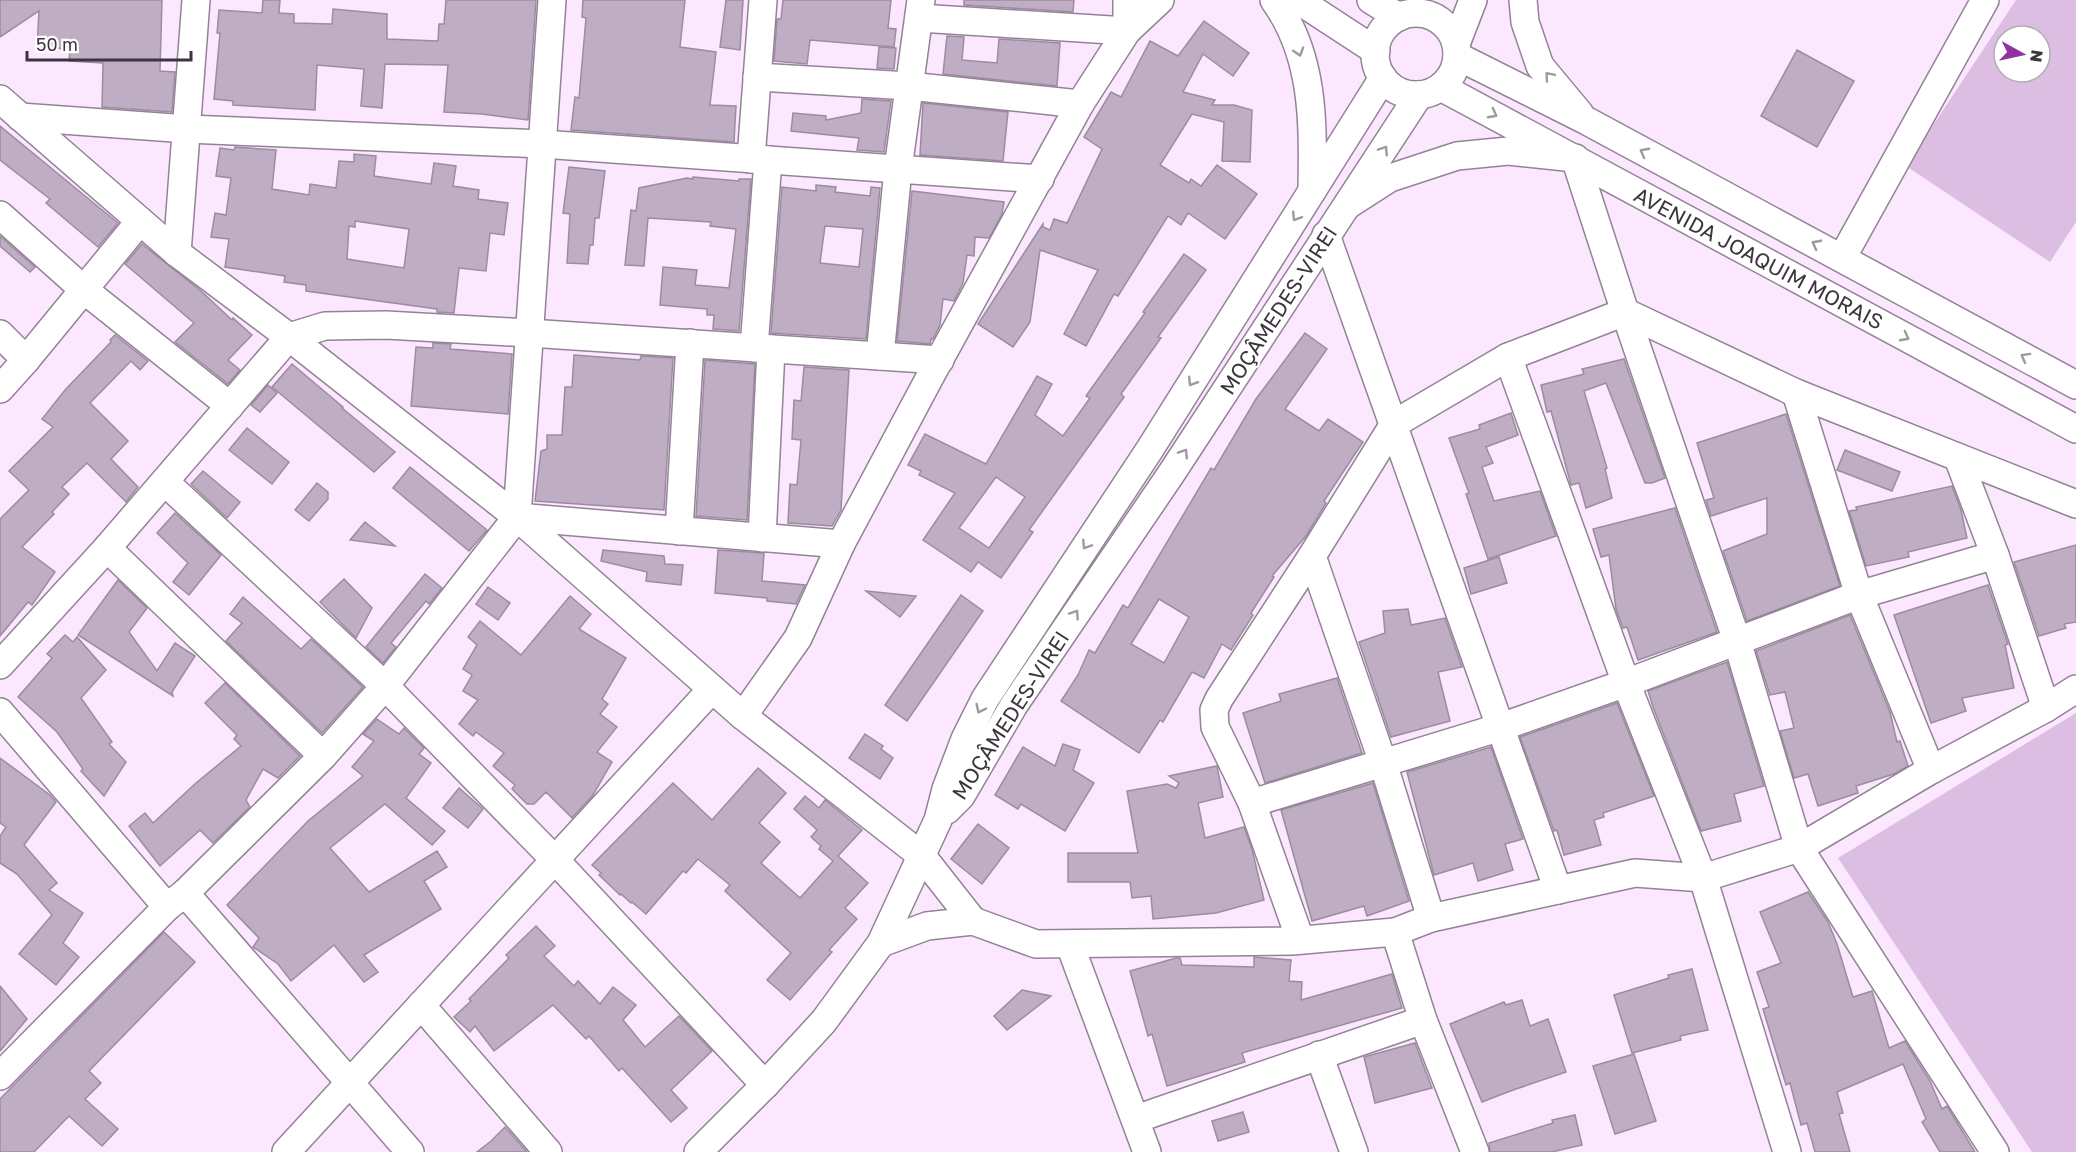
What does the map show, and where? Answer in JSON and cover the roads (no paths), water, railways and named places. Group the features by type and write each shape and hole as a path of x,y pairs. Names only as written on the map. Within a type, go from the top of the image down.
{"street":[{"path":"177,253 196,0"},
{"path":"0,1076 323,756 386,686 517,517 552,0"},
{"path":"762,538 763,348 757,77 763,0"},
{"path":"1127,0 1127,31"},
{"path":"743,716 798,638 842,544 1080,104 1127,31 1160,0"},
{"path":"1274,0 1283,13 1298,45 1306,78 1313,120 1312,191"},
{"path":"1298,0 1376,51"},
{"path":"1371,0 1419,10 1443,22 1451,33 1457,50"},
{"path":"1419,10 1383,30 1376,51 1377,66 1383,78 1393,88 1406,94 1430,91 1449,78 1455,68 1457,50 1473,0"},
{"path":"1523,0 1525,22 1540,66 1587,121"},
{"path":"1842,258 1985,0"},
{"path":"880,356 898,169 920,9 1127,31"},
{"name":"AVENIDA JOAQUIM MORAIS","path":"1457,50 2076,385"},
{"path":"757,77 909,86 1080,104"},
{"name":"MOÇÂMEDES-VIREI","path":"938,820 946,789 965,739 985,699 1150,449 1383,78"},
{"name":"MOÇÂMEDES-VIREI","path":"938,820 961,796 1014,705 1171,474 1326,235 1430,91"},
{"name":"AVENIDA JOAQUIM MORAIS","path":"1430,91 1575,158 2076,429"},
{"path":"0,99 177,253 289,337 517,517 743,716 922,856 973,921"},
{"path":"20,117 188,129 542,144 1040,179"},
{"path":"1348,205 1390,178 1457,156 1508,151 1575,158 1737,641 1799,848 1995,1152"},
{"path":"0,215 83,289 230,406"},
{"path":"0,389 27,360 140,221"},
{"path":"1326,235 1558,890"},
{"path":"1300,939 1252,803 1215,727 1214,710 1394,424 1508,357 1625,312 1796,393 2076,504"},
{"path":"0,665 107,548 289,337 325,326 386,325 940,360"},
{"path":"0,334 27,360"},
{"path":"679,531 690,343"},
{"path":"1508,357 1626,683 1703,878 1787,1152"},
{"path":"1796,393 1859,596 1930,770"},
{"path":"1958,458 1995,555 2046,708"},
{"path":"165,482 386,686 556,861 765,1085"},
{"path":"517,517 842,544"},
{"path":"107,548 323,756"},
{"path":"1252,803 1501,727 1859,596 1995,555"},
{"path":"1312,556 1383,763 1431,918"},
{"path":"286,1152 712,689"},
{"path":"881,943 927,926 973,921 1036,944 1070,945 1280,941 1395,932 1431,918 1635,873 1703,878 1799,848 1930,770 2046,708 2076,689"},
{"path":"0,712 410,1152"},
{"path":"698,1152 824,1022 881,943 938,820"},
{"path":"1395,932 1423,1020 1475,1152"},
{"path":"1070,945 1147,1152"},
{"path":"421,1005 548,1152"},
{"path":"1136,1119 1423,1020"},
{"path":"1319,1055 1354,1152"}]}
